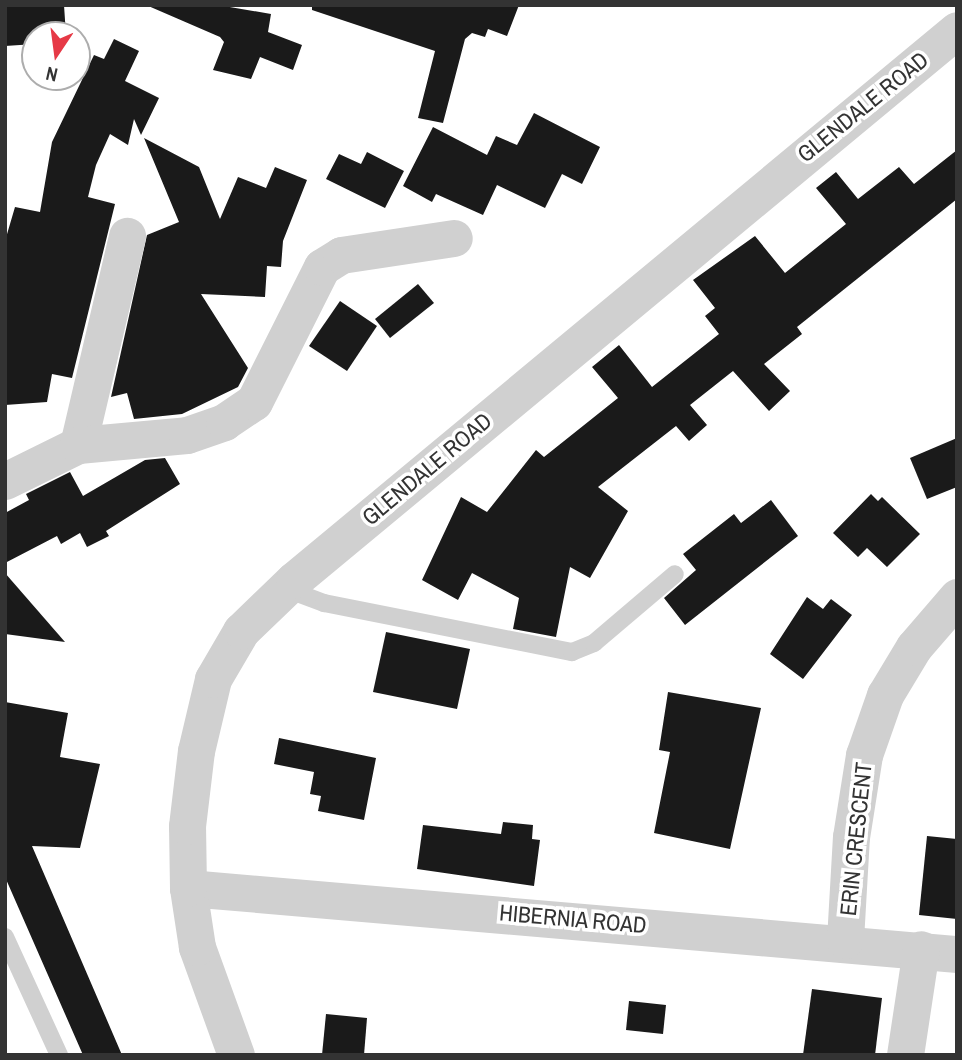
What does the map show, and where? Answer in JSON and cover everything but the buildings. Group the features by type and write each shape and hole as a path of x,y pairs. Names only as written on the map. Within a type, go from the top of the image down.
{"street":[{"name":"GLENDALE ROAD","path":"236,1055 209,988 188,888 196,751 213,679 241,631 284,588 957,30"},
{"path":"78,445 128,236"},
{"path":"5,481 78,445 187,435 224,422 254,402 322,267 341,255 454,238"},
{"name":"ERIN CRESCENT","path":"845,940 851,837 864,755 885,695 914,647 957,597"},
{"name":"HIBERNIA ROAD","path":"188,888 845,940 957,954"},
{"path":"905,1055 921,948"}],"lane":[{"path":"284,588 337,606 572,652 594,643 675,574"},
{"path":"5,937 59,1055"}]}
